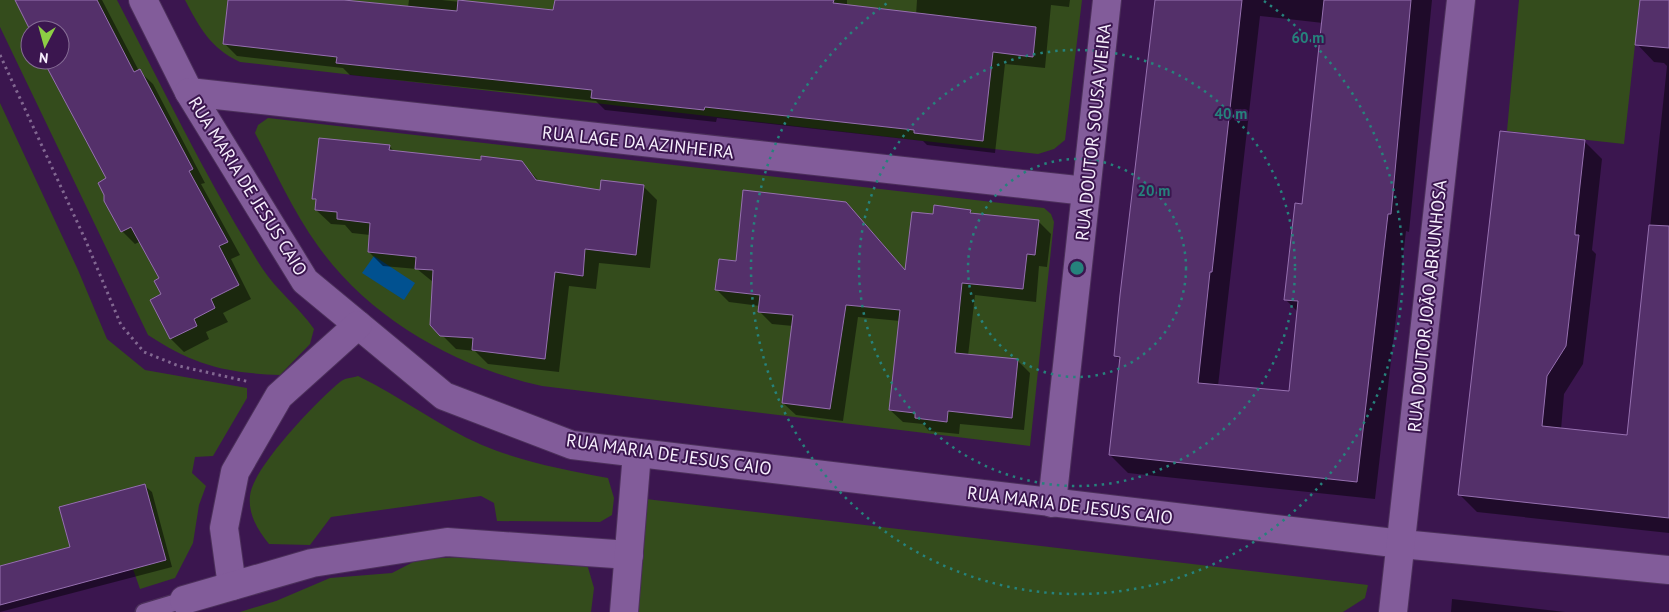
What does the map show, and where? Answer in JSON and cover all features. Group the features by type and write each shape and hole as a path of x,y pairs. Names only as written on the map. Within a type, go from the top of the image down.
{"street":[{"name":"RUA MARIA DE JESUS CAIO","path":"143,0 189,92 305,281 444,396 572,445 1402,544 1669,570"},
{"name":"RUA DOUTOR SOUSA VIEIRA","path":"1052,503 1108,0"},
{"name":"RUA DOUTOR JOÃO ABRUNHOSA","path":"1393,612 1461,0"},
{"name":"RUA LAGE DA AZINHEIRA","path":"189,92 1086,191"},
{"path":"232,586 224,528 235,472 279,396 358,324"},
{"path":"624,612 637,453"},
{"path":"183,606 232,586 312,563 448,542 629,555"}],"lane":[{"path":"144,612 183,606"}],"path":[{"path":"0,55 85,239 121,324 144,352 179,366 286,390"}],"green space":[{"path":"0,0 117,0 187,136 242,236 268,276 314,329 310,344 280,375 243,372 211,366 180,354 148,335 21,70 70,70 70,20 20,20 20,69 0,27"},
{"path":"185,0 1082,0 1065,140 1054,149 1038,154 240,62 213,44 201,28"},
{"path":"1519,0 1640,0 1624,144 1507,131"},
{"path":"0,103 78,270 107,339 145,370 247,388 247,398 213,456 195,457 192,473 206,486 199,505 193,543 175,578 140,589 133,569 166,560 145,484 59,507 70,547 0,566"},
{"path":"268,118 1044,208 1051,214 1054,222 1030,446 542,386 510,378 447,353 389,317 363,296 339,272 318,246 300,219 255,133 258,125"},
{"path":"358,376 466,438 482,445 528,461 608,478 614,498 612,515 600,522 497,521 494,503 481,496 331,517 310,545 269,544 252,516 250,496 254,484 274,452 317,403 342,381"},
{"path":"646,499 1368,585 1365,598 1343,612 637,612"},
{"path":"463,557 587,564 594,588 591,612 240,612 276,601 330,578 392,573 419,559"}],"water":[{"path":"374,256 415,283 404,300 362,273"}],"building":[{"path":"15,0 97,0 134,72 140,69 193,169 189,171 228,242 219,246 239,285 211,299 215,308 194,319 197,326 170,339 150,300 161,294 154,281 159,278 131,227 121,232 104,201 104,195 98,183 106,178 48,70 70,70 70,20 25,20"},
{"path":"228,0 344,0 457,11 458,0 553,10 555,0 834,0 833,3 1036,27 1033,57 993,52 983,141 914,133 914,130 705,107 704,110 591,98 592,90 336,63 337,57 223,44"},
{"path":"1155,0 1242,0 1198,383 1289,391 1298,301 1284,300 1295,203 1302,204 1324,0 1411,0 1391,214 1388,214 1357,482 1109,455 1120,357 1114,356 1120,295"},
{"path":"1640,0 1669,0 1669,48 1635,45"},
{"path":"1500,131 1585,140 1575,231 1575,235 1579,235 1566,346 1547,376 1542,426 1627,435 1649,225 1669,226 1669,518 1458,495"},
{"path":"319,138 390,145 389,150 481,160 481,156 522,161 536,180 600,190 601,180 644,185 636,255 585,249 583,276 555,272 545,359 472,350 473,338 440,336 430,325 433,270 415,269 416,257 368,252 370,223 337,219 337,212 315,210 316,199 312,199"},
{"path":"743,190 846,202 905,270 912,212 933,214 934,205 971,210 970,213 1039,220 1035,255 1027,254 1023,289 962,283 955,353 1018,359 1012,418 948,411 947,422 915,418 915,413 889,410 900,310 846,305 830,409 782,403 793,315 758,312 760,295 715,290 719,259 736,261"},
{"path":"145,484 166,560 0,605 0,566 70,547 59,507"}]}
